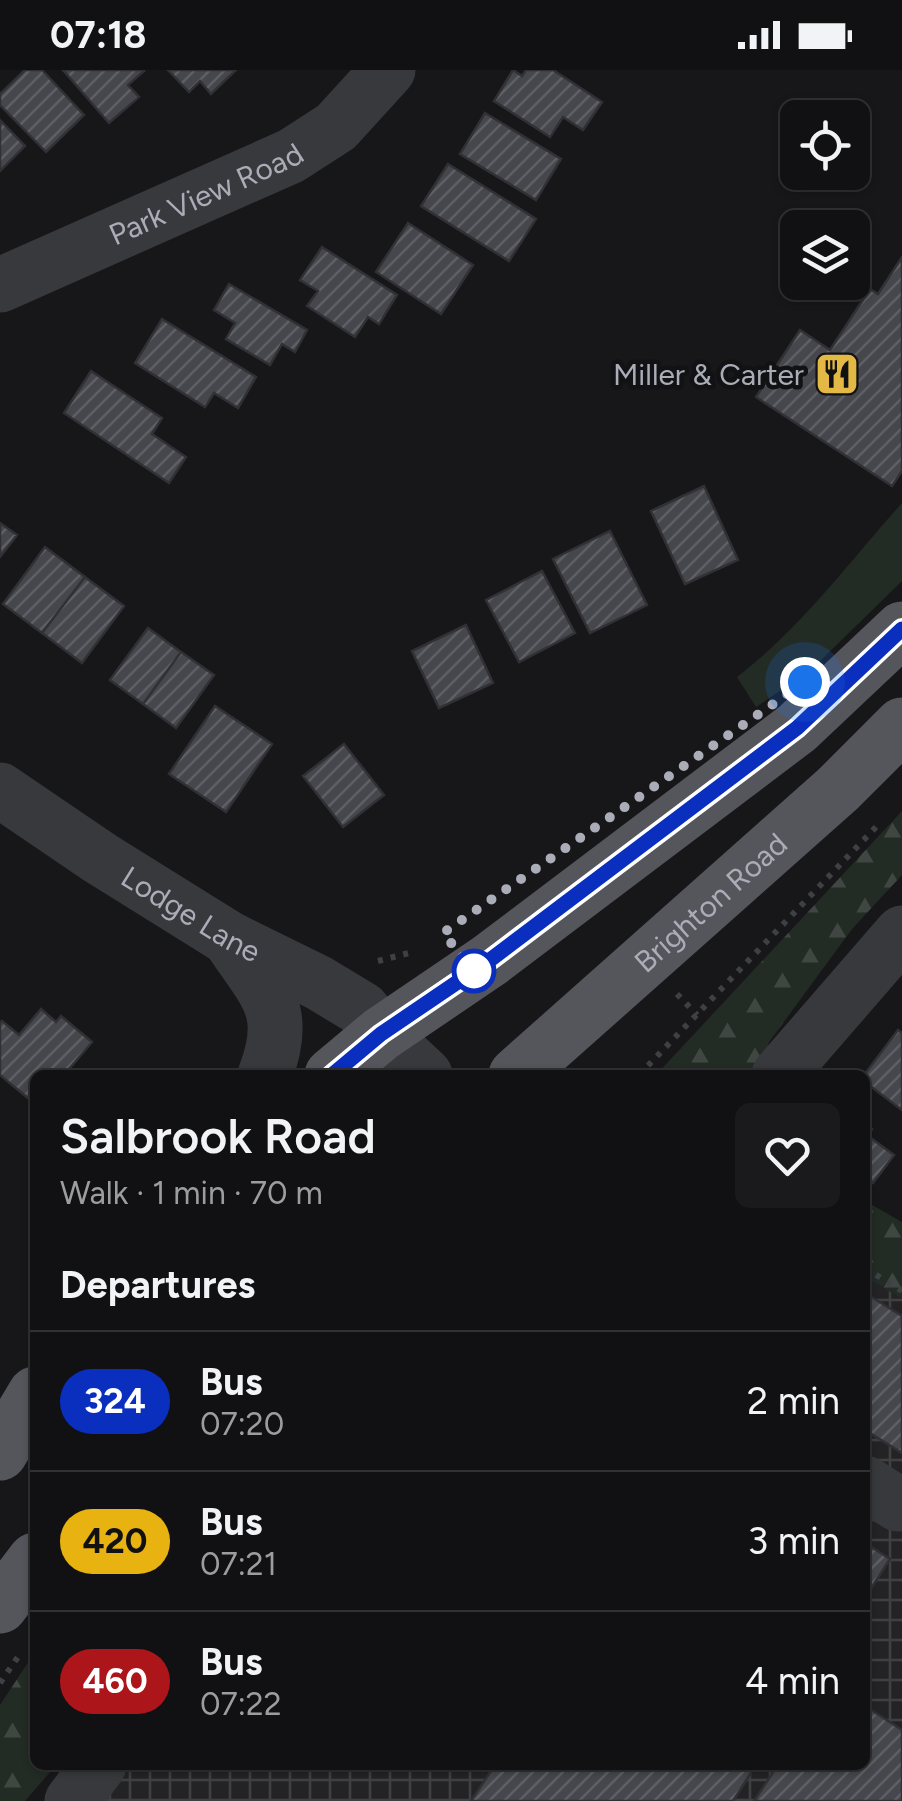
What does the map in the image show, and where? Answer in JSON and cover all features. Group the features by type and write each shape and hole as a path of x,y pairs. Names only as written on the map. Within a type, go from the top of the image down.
{"main road":[{"path":"338,1070 381,1034 490,960 797,728 902,629"},
{"name":"Brighton Road","path":"522,1070 838,789 902,725"},
{"path":"0,1454 30,1403"},
{"path":"13,1626 30,1575"}],"street":[{"name":"Park View Road","path":"0,285 291,156 336,127 388,70"},
{"name":"Lodge Lane","path":"0,790 230,939 362,1009 381,1034 420,1070"},
{"path":"784,1070 902,933"},
{"path":"230,939 274,1004 276,1047 266,1070"},
{"path":"72,1801 95,1770"}],"path":[{"path":"645,1070 889,813"},
{"path":"372,962 410,952"},
{"path":"870,1271 902,1290"},
{"path":"0,1683 13,1626"}],"shaded area":[{"path":"870,1279 902,1299 902,1801 103,1801 126,1770 870,1770"}],"green space":[{"path":"902,503 902,581 813,668 756,707 737,677 803,616"},
{"path":"902,811 902,875 852,929 769,1042 761,1070 661,1070"},
{"path":"870,1204 902,1222 902,1299 870,1279"},
{"path":"30,1660 30,1770 52,1770 25,1801 0,1801 0,1705"}],"building":[{"path":"25,70 42,70 84,115 46,152 0,105 0,94"},
{"path":"63,70 144,71 128,85 139,97 109,123"},
{"path":"168,70 236,70 211,94 200,81 189,92"},
{"path":"513,70 522,76 526,70 553,70 602,102 583,130 563,117 550,137 494,101"},
{"path":"485,113 561,159 536,200 460,154"},
{"path":"0,120 25,146 0,171"},
{"path":"448,164 536,219 509,261 421,206"},
{"path":"408,223 473,265 441,314 376,272"},
{"path":"322,247 397,295 379,324 368,317 355,337 307,306 318,291 300,280"},
{"name":"Miller & Carter","path":"902,257 902,471 892,486 756,397 800,330 830,350 863,300 870,300 870,289 878,294"},
{"path":"229,284 307,330 295,352 282,344 270,365 226,339 235,323 214,310"},
{"path":"162,319 256,377 238,408 214,393 205,407 135,363"},
{"path":"91,371 162,418 152,434 186,457 169,483 64,413"},
{"path":"704,486 738,560 685,584 651,511"},
{"path":"0,523 17,535 0,557"},
{"path":"610,531 647,605 590,633 553,559"},
{"path":"45,547 85,577 42,633 3,604"},
{"path":"542,571 575,633 519,662 486,600"},
{"path":"85,577 124,606 82,663 42,633"},
{"path":"466,625 493,683 439,708 412,651"},
{"path":"148,628 181,652 143,704 110,680"},
{"path":"181,652 214,675 176,728 143,704"},
{"path":"215,706 272,744 226,812 169,774"},
{"path":"344,744 384,795 343,827 303,776"},
{"path":"41,1009 56,1022 61,1016 92,1042 68,1070 30,1070 30,1100 0,1075 0,1023 19,1035"},
{"path":"898,1030 902,1033 902,1110 870,1086 868,1070"},
{"path":"870,1137 894,1155 873,1183 870,1181"},
{"path":"870,1296 902,1316 902,1453 870,1433"},
{"path":"870,1546 890,1559 870,1590"},
{"path":"870,1709 902,1730 902,1801 754,1801 775,1770 870,1770"},
{"path":"492,1770 753,1770 733,1801 471,1801"}],"bus line":[{"name":"324","path":"338,1070 381,1034 490,960 797,728 902,629"}],"place":[{"name":"Miller & Carter","path":"837,374"}],"route":[{"path":"474,971 443,933 805,682"}]}
